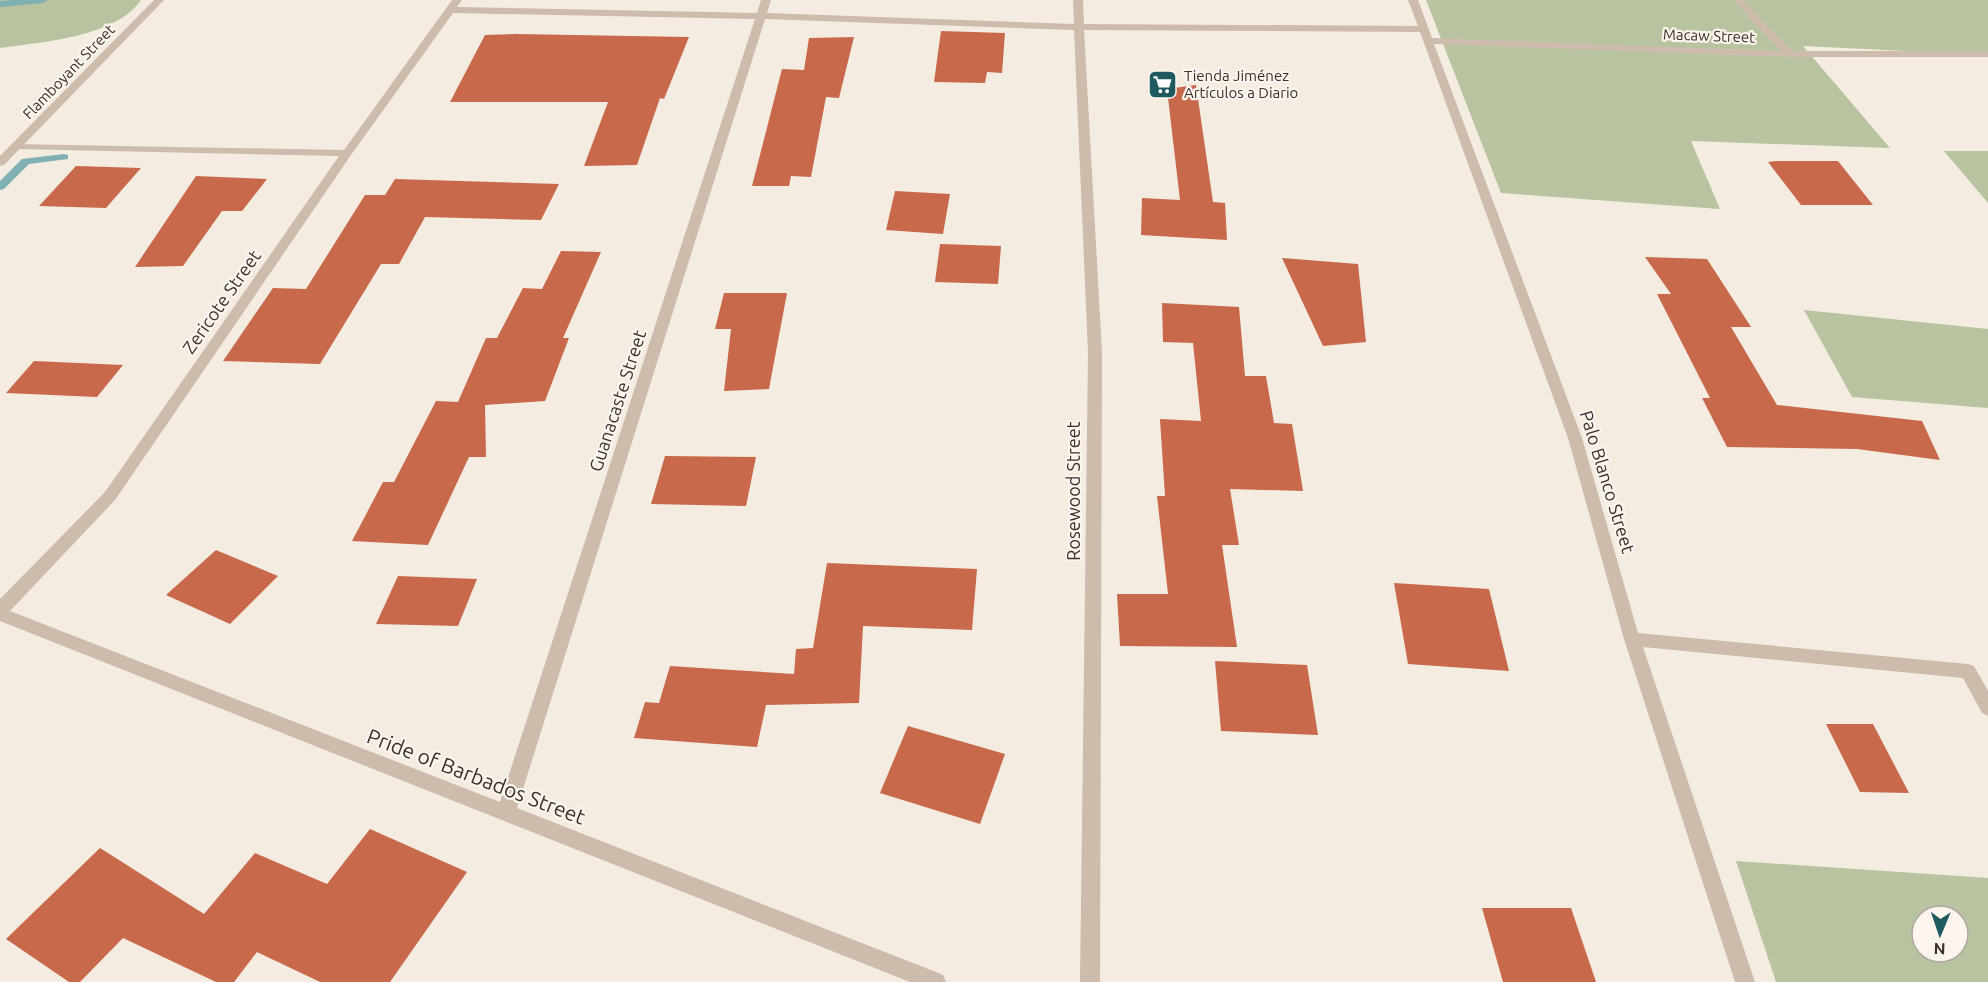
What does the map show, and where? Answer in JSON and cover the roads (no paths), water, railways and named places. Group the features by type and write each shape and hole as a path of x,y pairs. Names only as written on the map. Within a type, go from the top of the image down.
{"street":[{"name":"Flamboyant Street","path":"0,163 159,0"},
{"name":"Guanacaste Street","path":"506,813 766,0"},
{"name":"Rosewood Street","path":"1078,0 1095,352 1090,982"},
{"name":"Palo Blanco Street","path":"1413,0 1575,438 1632,639 1744,982"},
{"path":"1738,0 1790,54"},
{"name":"Macaw Street","path":"454,5 1078,27 1426,35 1790,54 1988,54"},
{"name":"Zericote Street","path":"0,612 110,496 347,153 454,5"},
{"path":"18,146 347,153"},
{"name":"Pride of Barbados Street","path":"0,612 936,982"},
{"path":"1632,639 1968,670 1988,708"}],"waterway":[{"path":"0,4 43,0"},
{"path":"0,187 26,161 64,157"}],"place":[{"name":"Tienda Jiménez Artículos a Diario","path":"1163,85"}]}
